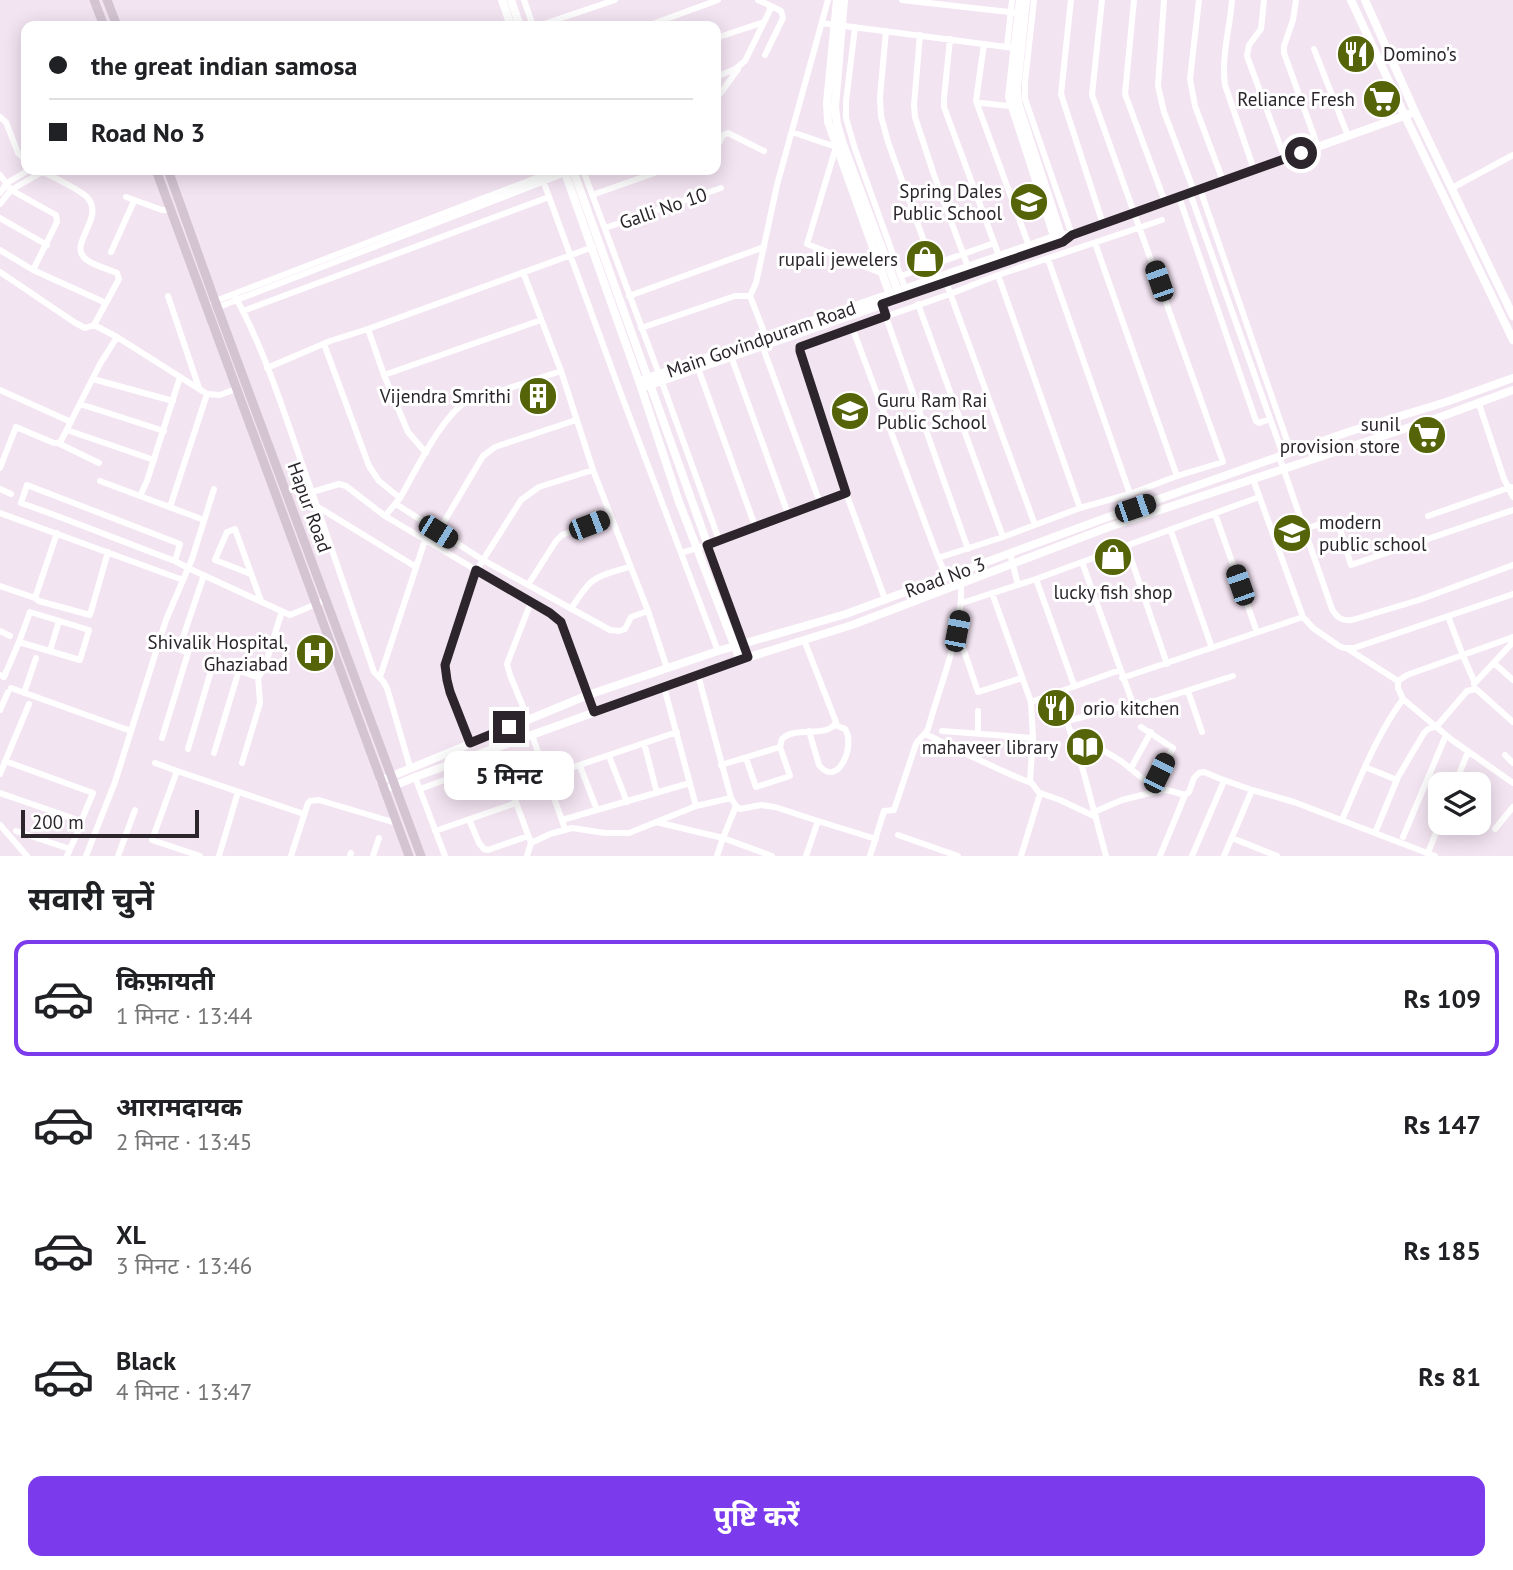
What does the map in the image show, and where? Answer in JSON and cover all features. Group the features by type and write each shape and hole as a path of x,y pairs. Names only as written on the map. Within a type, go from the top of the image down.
{"main road":[{"path":"94,0 102,21"},
{"path":"107,0 115,21"},
{"name":"Hapur Road","path":"158,175 409,856"},
{"name":"Hapur Road","path":"170,175 421,856"}],"street":[{"path":"502,0 509,21"},
{"path":"511,0 518,21"},
{"path":"524,0 531,21"},
{"path":"553,21 615,0"},
{"path":"661,21 718,0"},
{"path":"758,0 781,11 783,18 765,55"},
{"path":"766,337 751,296 777,186 828,0"},
{"path":"837,0 837,124 897,294"},
{"path":"844,0 838,25 827,110 828,122 881,272 897,294"},
{"path":"902,0 1014,13"},
{"path":"1012,0 1014,13 1010,106 1059,240"},
{"path":"1014,13 1020,0"},
{"path":"1026,0 1017,88 1018,103 1059,240"},
{"path":"1034,0 1025,99 1072,235"},
{"path":"1071,0 1061,94 1103,224"},
{"path":"938,558 1223,462 1092,95 1102,0"},
{"path":"1134,0 1125,94 1165,202"},
{"path":"1164,0 1158,86 1164,112 1221,250 1284,454 1284,469 1332,609 1344,621 1352,620 1419,600 1513,565"},
{"path":"1199,0 1191,79 1195,106 1223,181"},
{"path":"1232,0 1224,56 1225,85 1254,170"},
{"path":"1264,0 1261,29 1247,50 1247,56 1285,159"},
{"path":"1296,0 1284,53 1318,147"},
{"path":"1351,0 1513,340"},
{"path":"1365,0 1415,112 1513,316"},
{"path":"721,93 741,65 770,10 769,5"},
{"path":"721,36 764,22"},
{"path":"822,23 1011,47"},
{"path":"855,27 846,118 901,276 897,294"},
{"path":"886,31 880,109 888,142 937,277"},
{"path":"920,36 915,117 968,267"},
{"path":"950,39 944,107 999,256"},
{"path":"984,44 976,102 1029,246"},
{"path":"1314,48 1348,136"},
{"path":"721,75 741,65"},
{"path":"981,103 1010,106"},
{"name":"Main Govindpuram Road","path":"897,294 946,282 1415,112"},
{"path":"0,117 6,122 21,156"},
{"path":"792,132 836,147"},
{"path":"721,139 728,134 764,151"},
{"path":"836,147 807,244 881,272"},
{"path":"1452,188 1513,155"},
{"path":"0,175 9,187 56,215 57,222 33,270"},
{"path":"0,204 9,187 23,175"},
{"path":"0,193 32,175"},
{"path":"50,175 87,197 92,207 92,220 79,247 85,260 119,276 94,325"},
{"path":"206,308 552,175"},
{"name":"Main Govindpuram Road","path":"567,175 696,548 739,645"},
{"name":"Main Govindpuram Road","path":"568,175 600,244 650,381 744,659"},
{"path":"585,175 719,540"},
{"path":"592,195 649,175"},
{"path":"542,178 718,651"},
{"name":"Galli No 10","path":"605,228 722,188"},
{"path":"1195,191 1227,299 1284,454"},
{"path":"126,197 162,210 170,207"},
{"path":"243,311 550,197"},
{"path":"1179,197 1256,421 1259,423 1270,419"},
{"path":"111,252 134,201"},
{"path":"0,218 47,245"},
{"path":"885,599 846,493 800,349 802,346 998,275 1162,220"},
{"name":"Main Govindpuram Road","path":"661,377 698,368 762,345 937,277 1029,246 1059,240"},
{"path":"901,276 994,243"},
{"path":"1095,243 1177,476"},
{"path":"267,368 342,336 368,329 600,244"},
{"path":"629,296 764,247"},
{"path":"0,250 33,270 106,303"},
{"path":"1212,253 1221,250"},
{"path":"1048,259 1130,494"},
{"path":"0,272 74,322 85,327 94,325 117,337 207,394 220,395 236,389"},
{"path":"523,272 667,668"},
{"path":"998,275 1080,508"},
{"path":"946,282 1035,525"},
{"path":"168,296 199,388"},
{"path":"641,328 735,296 751,296"},
{"path":"235,297 267,368 374,672 388,689 410,767"},
{"path":"1216,303 1227,299"},
{"path":"880,300 968,549"},
{"name":"Main Govindpuram Road","path":"640,384 766,337 880,300"},
{"path":"918,304 1003,537"},
{"path":"384,375 541,320"},
{"path":"852,327 950,587"},
{"path":"368,329 408,432 426,453"},
{"path":"58,443 117,337"},
{"path":"324,344 369,466 398,501 438,532 483,560 613,631 625,629 631,617 648,611"},
{"path":"762,345 820,503"},
{"path":"731,356 788,514"},
{"path":"698,368 755,526"},
{"path":"385,516 398,501 451,415 464,403 561,371"},
{"path":"140,496 180,377"},
{"name":"Road No 3","path":"382,785 391,776 410,767 588,695 718,651 846,614 1284,454 1513,378"},
{"path":"93,379 173,401"},
{"path":"0,390 71,422"},
{"name":"Road No 3","path":"382,785 394,786 698,675 852,625 1109,527 1479,404 1513,390"},
{"path":"170,508 207,394"},
{"path":"80,404 164,431"},
{"path":"1479,404 1504,479 1511,487 1513,497"},
{"path":"438,532 487,452 576,420"},
{"path":"0,468 16,427 99,463"},
{"path":"67,430 154,460"},
{"path":"470,743 450,692 445,665 476,570 516,506 527,494 539,487 593,470"},
{"path":"1227,475 1231,486"},
{"path":"1253,479 1303,617 1313,628 1339,646 1349,649 1398,681"},
{"path":"100,481 204,520"},
{"path":"312,492 339,484 345,486 385,516 557,618 561,622 594,712"},
{"path":"175,561 180,544 27,485 21,503 83,524 175,561 289,615 326,600"},
{"path":"1428,516 1511,487"},
{"path":"0,489 12,494"},
{"path":"86,856 115,782 166,620 188,568 214,489"},
{"path":"681,553 846,493"},
{"path":"962,603 1127,547 1259,497"},
{"path":"318,507 416,567"},
{"path":"1304,529 1337,519 1352,565 1513,510"},
{"path":"0,513 183,580"},
{"path":"1216,514 1257,632"},
{"path":"527,584 562,536 611,516"},
{"path":"251,574 215,560 227,532 231,529 235,529 261,601"},
{"path":"1171,531 1212,648"},
{"path":"35,598 57,533"},
{"path":"380,677 425,540"},
{"path":"1127,547 1167,664"},
{"path":"0,586 39,601 90,615 108,552"},
{"path":"1010,553 1018,584"},
{"path":"1082,562 1132,704 1136,707 1233,676"},
{"path":"571,609 592,580 629,567"},
{"path":"162,738 188,653 179,649 204,575"},
{"path":"1036,579 1074,685"},
{"path":"870,856 884,811 894,810 916,744 925,734 957,631 962,603 961,583"},
{"path":"992,593 1031,702 1031,783"},
{"path":"1349,649 1513,594"},
{"path":"528,719 507,664 531,602"},
{"path":"242,763 260,702 258,676 265,666 282,611"},
{"path":"0,675 4,677 30,612 89,630 79,660 19,642"},
{"path":"1448,616 1475,683"},
{"path":"1031,702 1074,685 1167,664 1303,617"},
{"path":"50,651 59,621"},
{"path":"0,631 10,636"},
{"path":"957,631 978,692 1023,678"},
{"path":"1398,681 1407,675 1513,639"},
{"path":"1375,833 1397,780 1424,733 1437,726 1513,639"},
{"path":"746,758 756,787 790,776 780,747 782,739 790,733 832,729 835,725 804,640"},
{"path":"24,693 36,658"},
{"path":"188,749 213,664 258,676"},
{"path":"1495,664 1513,680"},
{"path":"214,754 239,670"},
{"path":"698,675 730,798 736,806 742,809 761,805 775,807 876,839"},
{"path":"1398,681 1403,699 1468,752 1513,783"},
{"path":"664,687 696,806"},
{"path":"1467,691 1476,689 1513,722"},
{"path":"0,710 10,690 131,730"},
{"path":"1188,691 1202,733"},
{"path":"1057,692 1071,731 1106,856"},
{"path":"1342,820 1388,719 1403,699"},
{"path":"0,774 29,704"},
{"path":"1067,721 1132,704"},
{"path":"978,711 978,733"},
{"path":"808,731 819,765 828,772 834,771 843,763 849,738 845,729 835,725"},
{"path":"1095,815 1122,800 1156,788 1172,748 1141,727"},
{"path":"942,731 1033,738"},
{"path":"1071,731 1130,768 1156,788 1185,795"},
{"path":"547,776 677,732"},
{"path":"1130,768 1151,732"},
{"path":"925,734 1031,783 1040,793 1095,815"},
{"path":"532,735 565,829"},
{"path":"1403,837 1446,735"},
{"path":"644,743 657,793"},
{"path":"721,765 780,747"},
{"path":"496,748 529,840 527,856"},
{"path":"1460,772 1468,752"},
{"path":"1505,755 1513,763"},
{"path":"609,756 627,802"},
{"path":"420,789 500,760"},
{"path":"5,761 93,793 68,853 16,831"},
{"path":"155,762 304,814"},
{"path":"580,765 597,810"},
{"path":"1365,766 1397,780"},
{"path":"177,771 152,840 200,856"},
{"path":"1160,856 1185,795 1189,792 1194,778 1201,772 1294,802 1431,855 1436,835"},
{"path":"415,777 445,856"},
{"path":"1192,856 1224,781"},
{"path":"562,820 690,783"},
{"path":"1227,855 1252,790"},
{"path":"219,856 238,792"},
{"path":"0,793 75,819 80,824"},
{"path":"1021,856 1040,793"},
{"path":"469,819 484,849 488,850 572,828 622,834 696,806 730,798"},
{"path":"291,856 310,801 320,800 396,822"},
{"path":"435,831 516,803"},
{"path":"717,856 736,806"},
{"path":"118,856 135,810"},
{"path":"1495,830 1512,811"},
{"path":"806,856 818,821"},
{"path":"654,822 723,838 772,856"},
{"path":"0,825 27,856"},
{"path":"898,835 958,856"},
{"path":"373,856 379,838"},
{"path":"1232,838 1277,856"}],"place":[{"name":"Domino's","path":"1356,54"},
{"name":"Reliance Fresh","path":"1382,99"},
{"name":"Spring Dales Public School","path":"1029,202"},
{"name":"rupali jewelers","path":"925,259"},
{"name":"Vijendra Smrithi","path":"538,396"},
{"name":"Guru Ram Rai Public School","path":"850,411"},
{"name":"sunil provision store","path":"1427,435"},
{"name":"modern public school","path":"1292,533"},
{"name":"lucky fish shop","path":"1113,557"},
{"name":"Shivalik Hospital, Ghaziabad","path":"315,653"},
{"name":"orio kitchen","path":"1056,708"},
{"name":"mahaveer library","path":"1085,747"}],"route":[{"path":"509,727 470,743 447,680 445,665 476,570 561,622 594,712 748,657 707,545 846,493 800,347 886,316 882,304 1063,242 1072,235 1301,153"}]}
